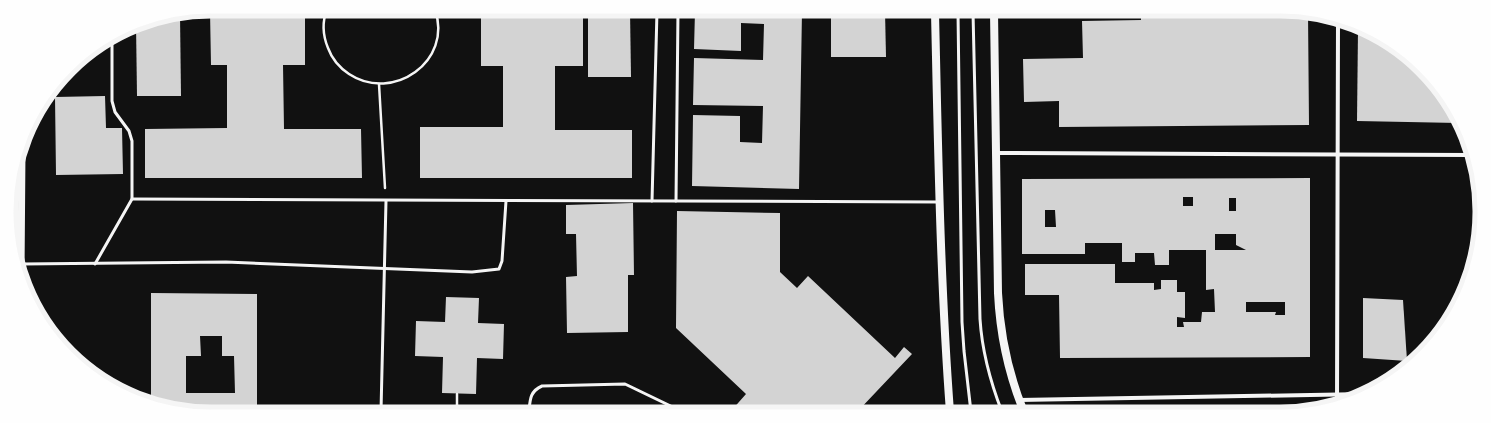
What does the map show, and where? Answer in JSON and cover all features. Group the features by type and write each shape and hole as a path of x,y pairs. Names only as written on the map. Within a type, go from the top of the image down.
{"main road":[{"path":"935,16 943,324 950,407"},
{"path":"994,16 999,320 1008,367 1022,407"}],"street":[{"path":"1337,398 1338,25"},
{"path":"996,153 1466,155"},
{"path":"21,254 22,166"},
{"path":"1019,400 1349,394"}],"lane":[{"path":"652,201 657,16"},
{"path":"676,201 678,16"},
{"path":"958,16 962,322 970,407"},
{"path":"973,16 980,319 986,365 993,390 1000,407"},
{"path":"95,264 132,199 132,141 129,131 115,112 112,101 112,43"},
{"path":"132,199 939,202"},
{"path":"24,264 226,262 472,272 499,268 502,261 506,200"},
{"path":"381,407 386,201"},
{"path":"530,407 531,397 537,388 542,386 625,384 673,407"}],"path":[{"path":"325,16 325,40 329,52 336,62 355,78 367,83 379,84 392,83 405,79 416,72 425,63 437,40 438,26 436,16"},
{"path":"379,84 386,201"},
{"path":"457,394 457,407"}],"building":[{"path":"210,16 305,16 305,65 283,65 284,129 361,129 362,178 145,178 145,129 227,128 227,65 211,65"},
{"path":"481,16 583,16 583,66 555,66 555,130 632,130 632,178 420,178 420,127 503,127 503,66 481,66"},
{"path":"588,16 630,16 631,77 588,77"},
{"path":"695,16 802,16 799,189 692,186 693,115 740,116 740,142 762,143 763,106 693,105 694,58 763,60 764,24 741,23 741,51 694,49"},
{"path":"831,16 885,16 886,57 831,57"},
{"path":"1141,16 1292,16 1308,18 1309,125 1059,127 1059,101 1024,102 1023,59 1083,58 1082,21 1141,20"},
{"path":"180,19 181,96 137,96 136,31 149,26"},
{"path":"1358,33 1377,42 1399,56 1418,73 1435,92 1454,123 1357,121"},
{"path":"105,96 106,128 122,128 123,174 56,175 55,97"},
{"path":"1310,178 1310,357 1060,358 1059,295 1025,295 1025,264 1115,264 1115,283 1154,283 1154,290 1161,289 1161,280 1177,280 1177,292 1185,292 1185,318 1177,317 1177,327 1184,327 1183,322 1201,322 1202,312 1215,312 1214,289 1206,290 1206,250 1169,250 1169,265 1155,265 1154,253 1135,253 1135,262 1122,262 1122,243 1085,243 1085,254 1022,254 1022,179","holes":["1183,197 1193,197 1193,206 1183,206","1229,198 1236,198 1236,211 1229,211","1045,210 1055,210 1056,227 1045,227","1215,234 1236,234 1236,245 1246,250 1215,250","1246,302 1285,302 1285,315 1275,315 1276,312 1246,312"]},
{"path":"633,203 634,275 628,275 628,332 567,333 566,277 577,276 576,234 566,234 566,205"},
{"path":"677,211 780,213 780,272 797,288 808,276 895,358 904,347 912,354 862,407 735,407 746,394 676,328"},
{"path":"151,293 257,294 257,407 199,407 151,398","holes":["200,336 222,336 222,356 234,356 235,393 186,393 186,356 201,356"]},
{"path":"446,297 479,298 478,323 504,324 503,359 477,358 476,394 442,393 443,357 415,356 416,321 445,322"},
{"path":"1363,298 1403,300 1407,359 1405,361 1363,358"}]}
